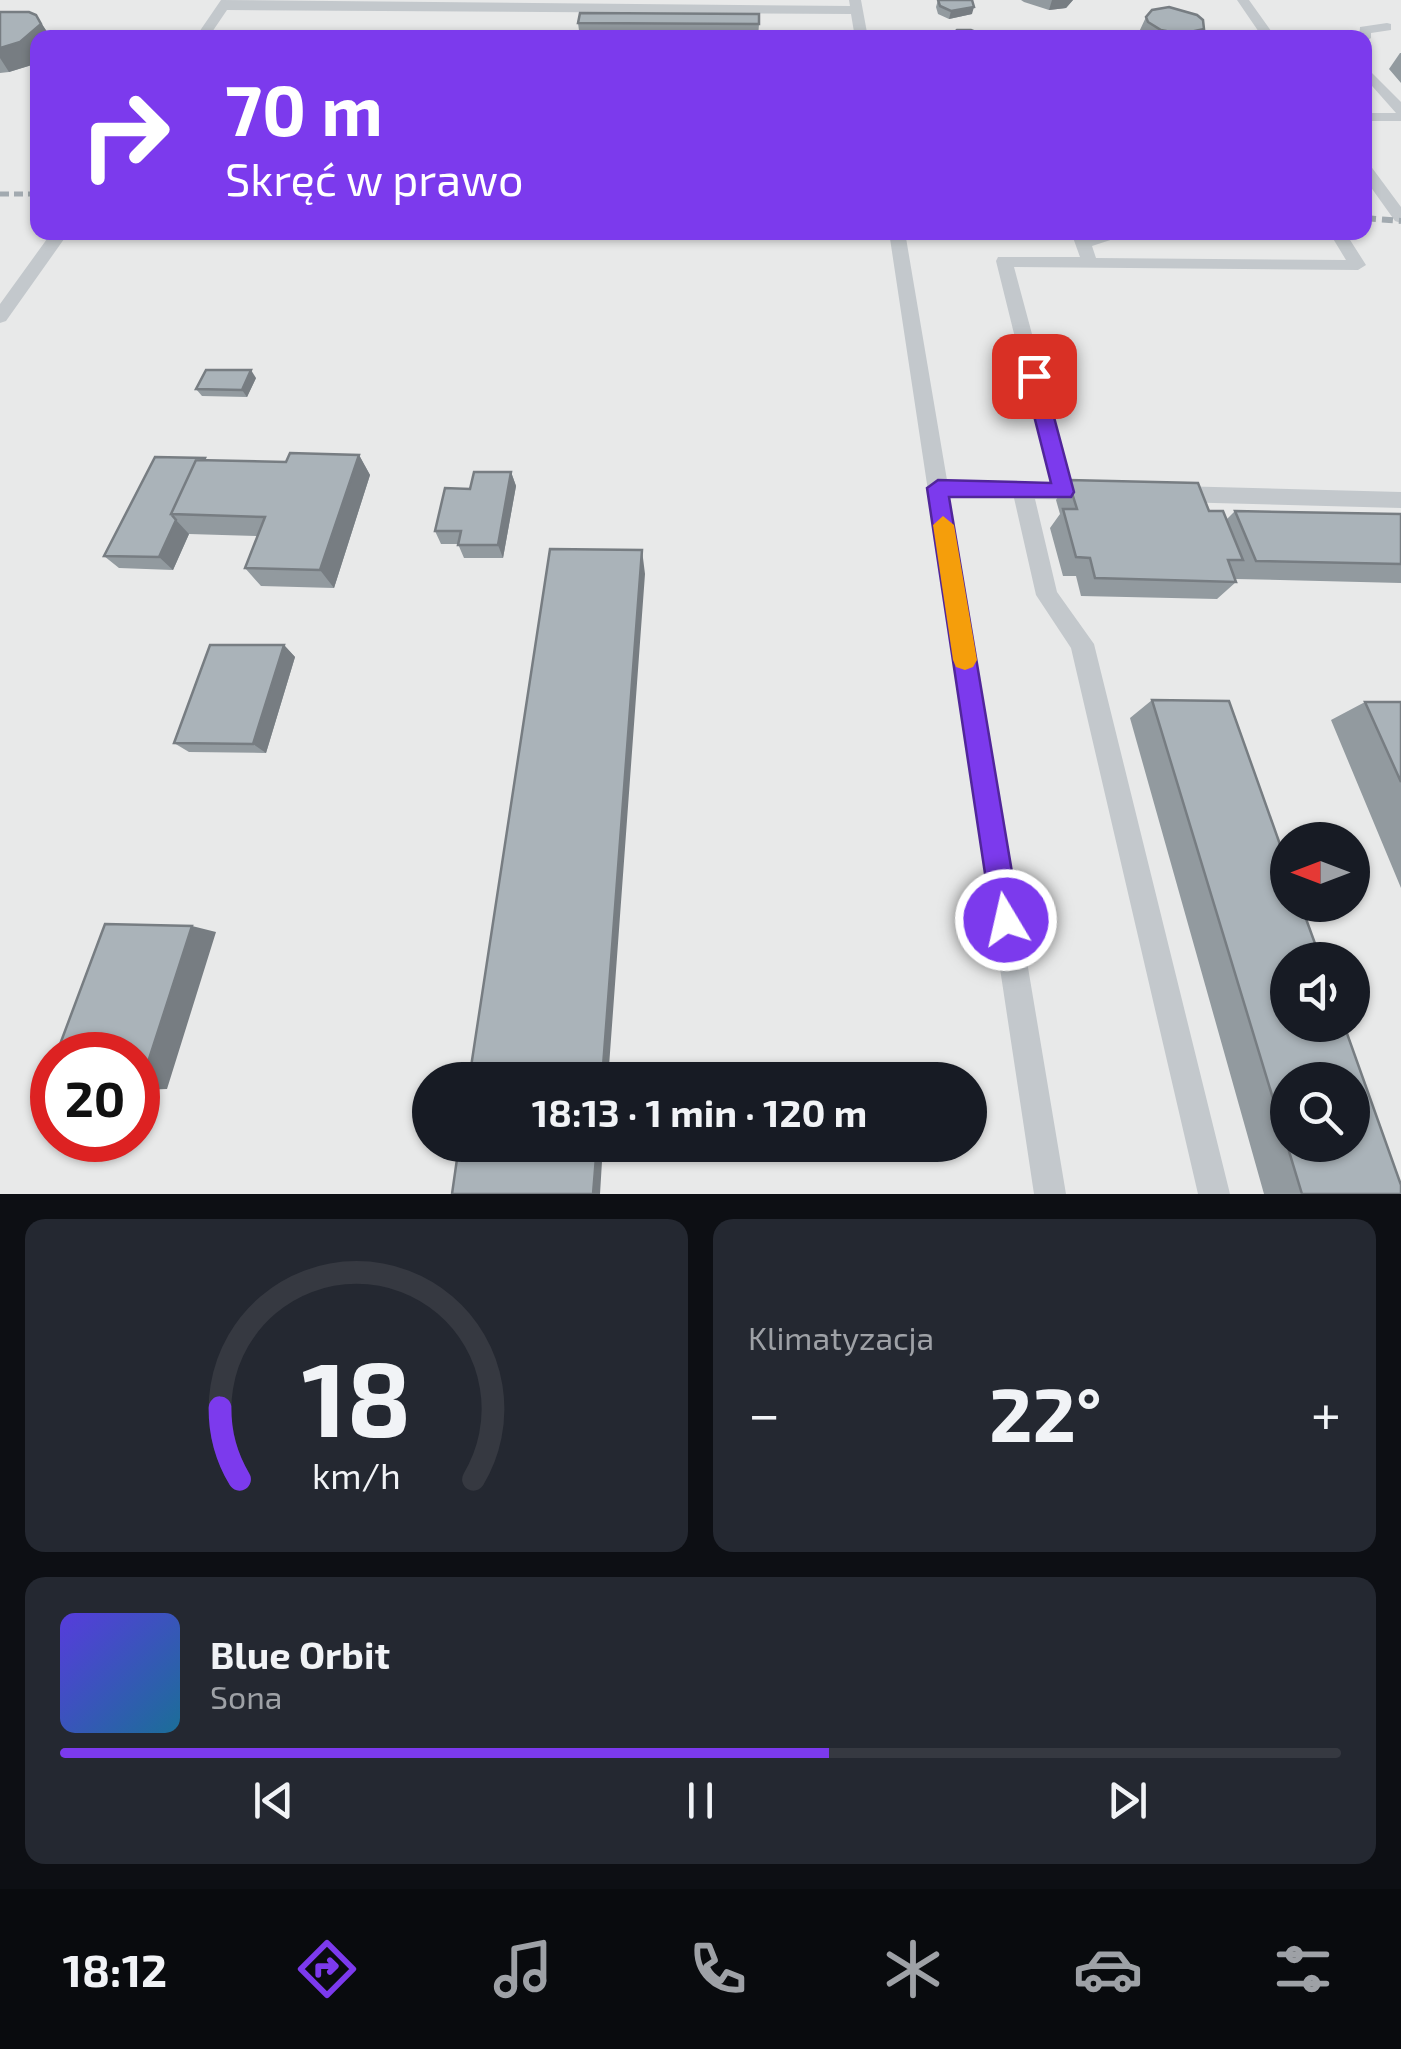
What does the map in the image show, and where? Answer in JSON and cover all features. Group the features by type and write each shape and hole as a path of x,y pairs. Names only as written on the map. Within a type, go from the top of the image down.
{"lane":[{"path":"1243,0 1264,30"},
{"path":"206,30 225,3 856,5 861,30"},
{"path":"1364,30 1387,27"},
{"path":"1372,79 1401,114"},
{"path":"1372,116 1401,114"},
{"path":"1372,178 1401,218"},
{"path":"0,317 56,240"},
{"path":"898,240 1050,1194"},
{"path":"1082,240 1090,263"},
{"path":"1064,492 1004,261 1358,265 1342,240"},
{"path":"938,488 1104,492"},
{"path":"1022,490 1047,595 1082,644 1214,1194"},
{"path":"1163,494 1401,500"}],"shaded area":[{"path":"0,0 1401,0 1401,1194 0,1194"}],"building":[{"path":"938,0 972,0 974,7 951,11 940,6"},
{"path":"1169,7 1197,15 1203,20 1204,29 1161,30 1148,22 1146,17 1152,10"},
{"path":"0,12 36,15 41,24 20,42 0,48"},
{"path":"580,13 759,14 759,24 578,23"},
{"path":"206,370 251,370 242,390 196,389"},
{"path":"290,453 359,455 320,570 245,568 265,517 171,514 196,460 286,462"},
{"path":"155,457 205,458 196,460 171,514 176,520 159,557 104,556"},
{"path":"474,472 511,472 498,545 458,545 461,531 435,531 445,488 470,489"},
{"path":"1068,480 1198,483 1209,511 1223,511 1243,560 1228,560 1236,582 1095,578 1090,558 1076,557 1063,509 1077,509"},
{"path":"1235,511 1401,514 1401,564 1256,561"},
{"path":"550,549 642,550 603,1062 472,1062"},
{"path":"210,645 284,645 253,744 174,743"},
{"path":"1152,700 1229,701 1272,822 1270,922 1307,922 1314,942 1270,942 1270,1042 1350,1042 1357,1062 1270,1062 1270,1089"},
{"path":"1365,702 1401,702 1401,782"},
{"path":"105,924 192,926 158,1032 65,1032"},
{"path":"1370,1098 1401,1194 1302,1194 1292,1162 1370,1162"},
{"path":"457,1162 596,1162 593,1194 452,1194"}],"railway":[{"path":"0,194 30,194"},
{"path":"1372,219 1401,221"}],"slow traffic":[{"path":"943,525 965,660"}],"route":[{"path":"1006,920 938,488 1064,492 1034,376"}]}
